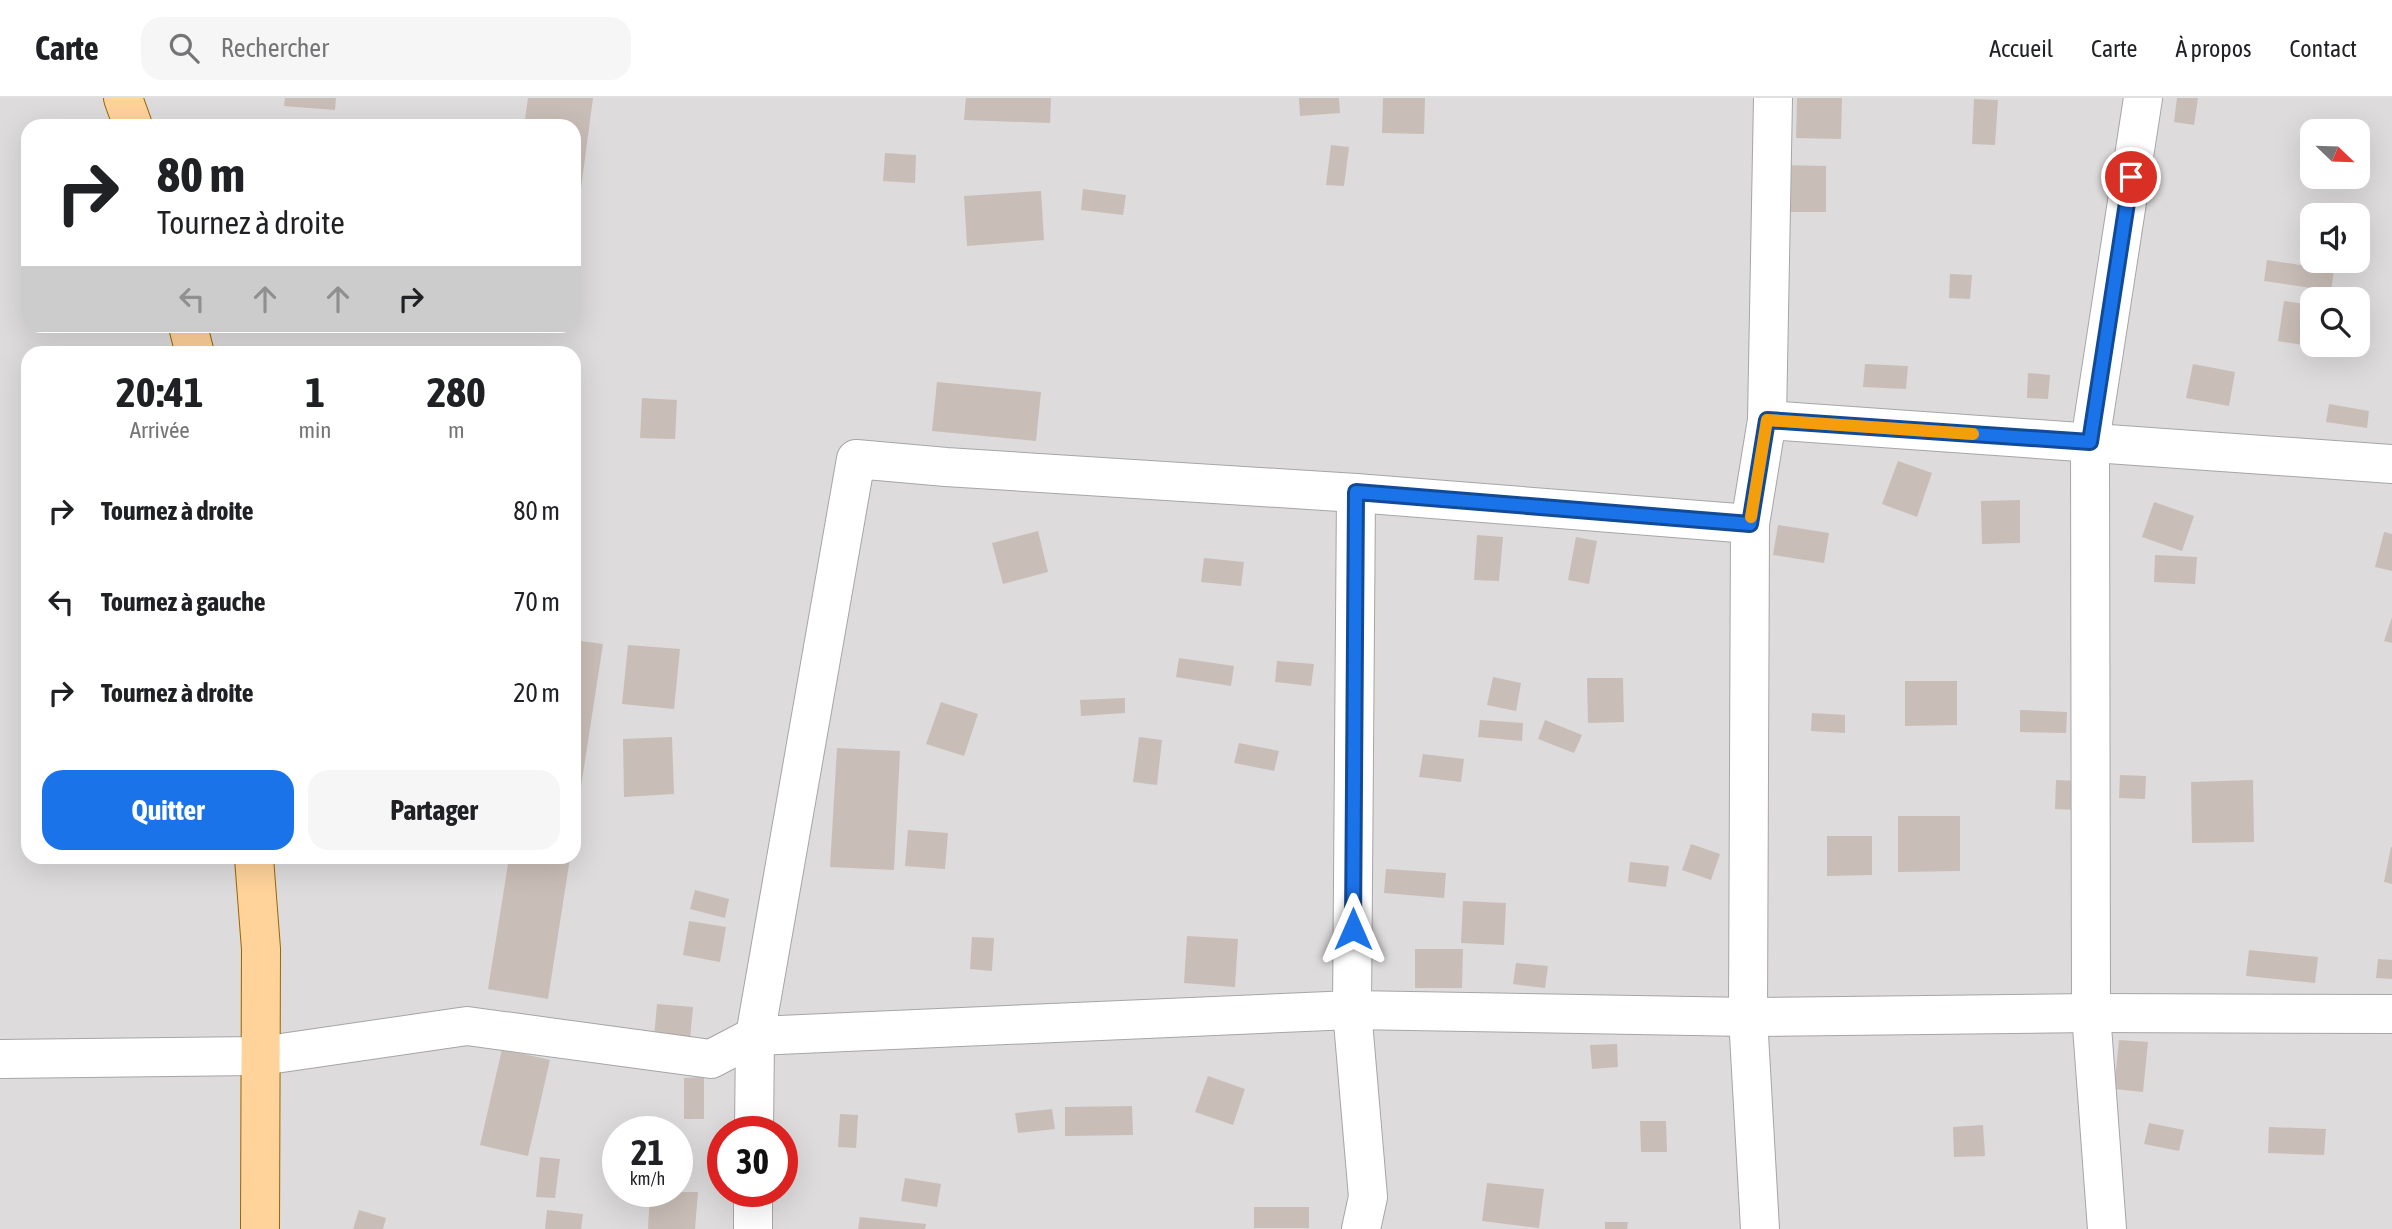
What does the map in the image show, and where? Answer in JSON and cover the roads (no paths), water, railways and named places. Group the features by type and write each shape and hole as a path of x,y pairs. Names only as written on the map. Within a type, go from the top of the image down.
{"main road":[{"path":"123,98 130,119"},
{"path":"254,864 261,949 260,1229"}],"street":[{"path":"1760,1229 1748,1017 1750,524 1767,420 1773,98"},
{"path":"2107,1229 2091,1013 2090,442 2143,98"},
{"path":"1767,420 2392,464"},
{"path":"754,1116 755,1036 856,459 1356,492 1750,524"},
{"path":"1356,492 1352,1010 1368,1197 1361,1229"},
{"path":"0,1059 261,1056 467,1026 711,1059 755,1036 1352,1010 1748,1017 2091,1013 2392,1014"},
{"path":"753,1207 753,1229"}]}
